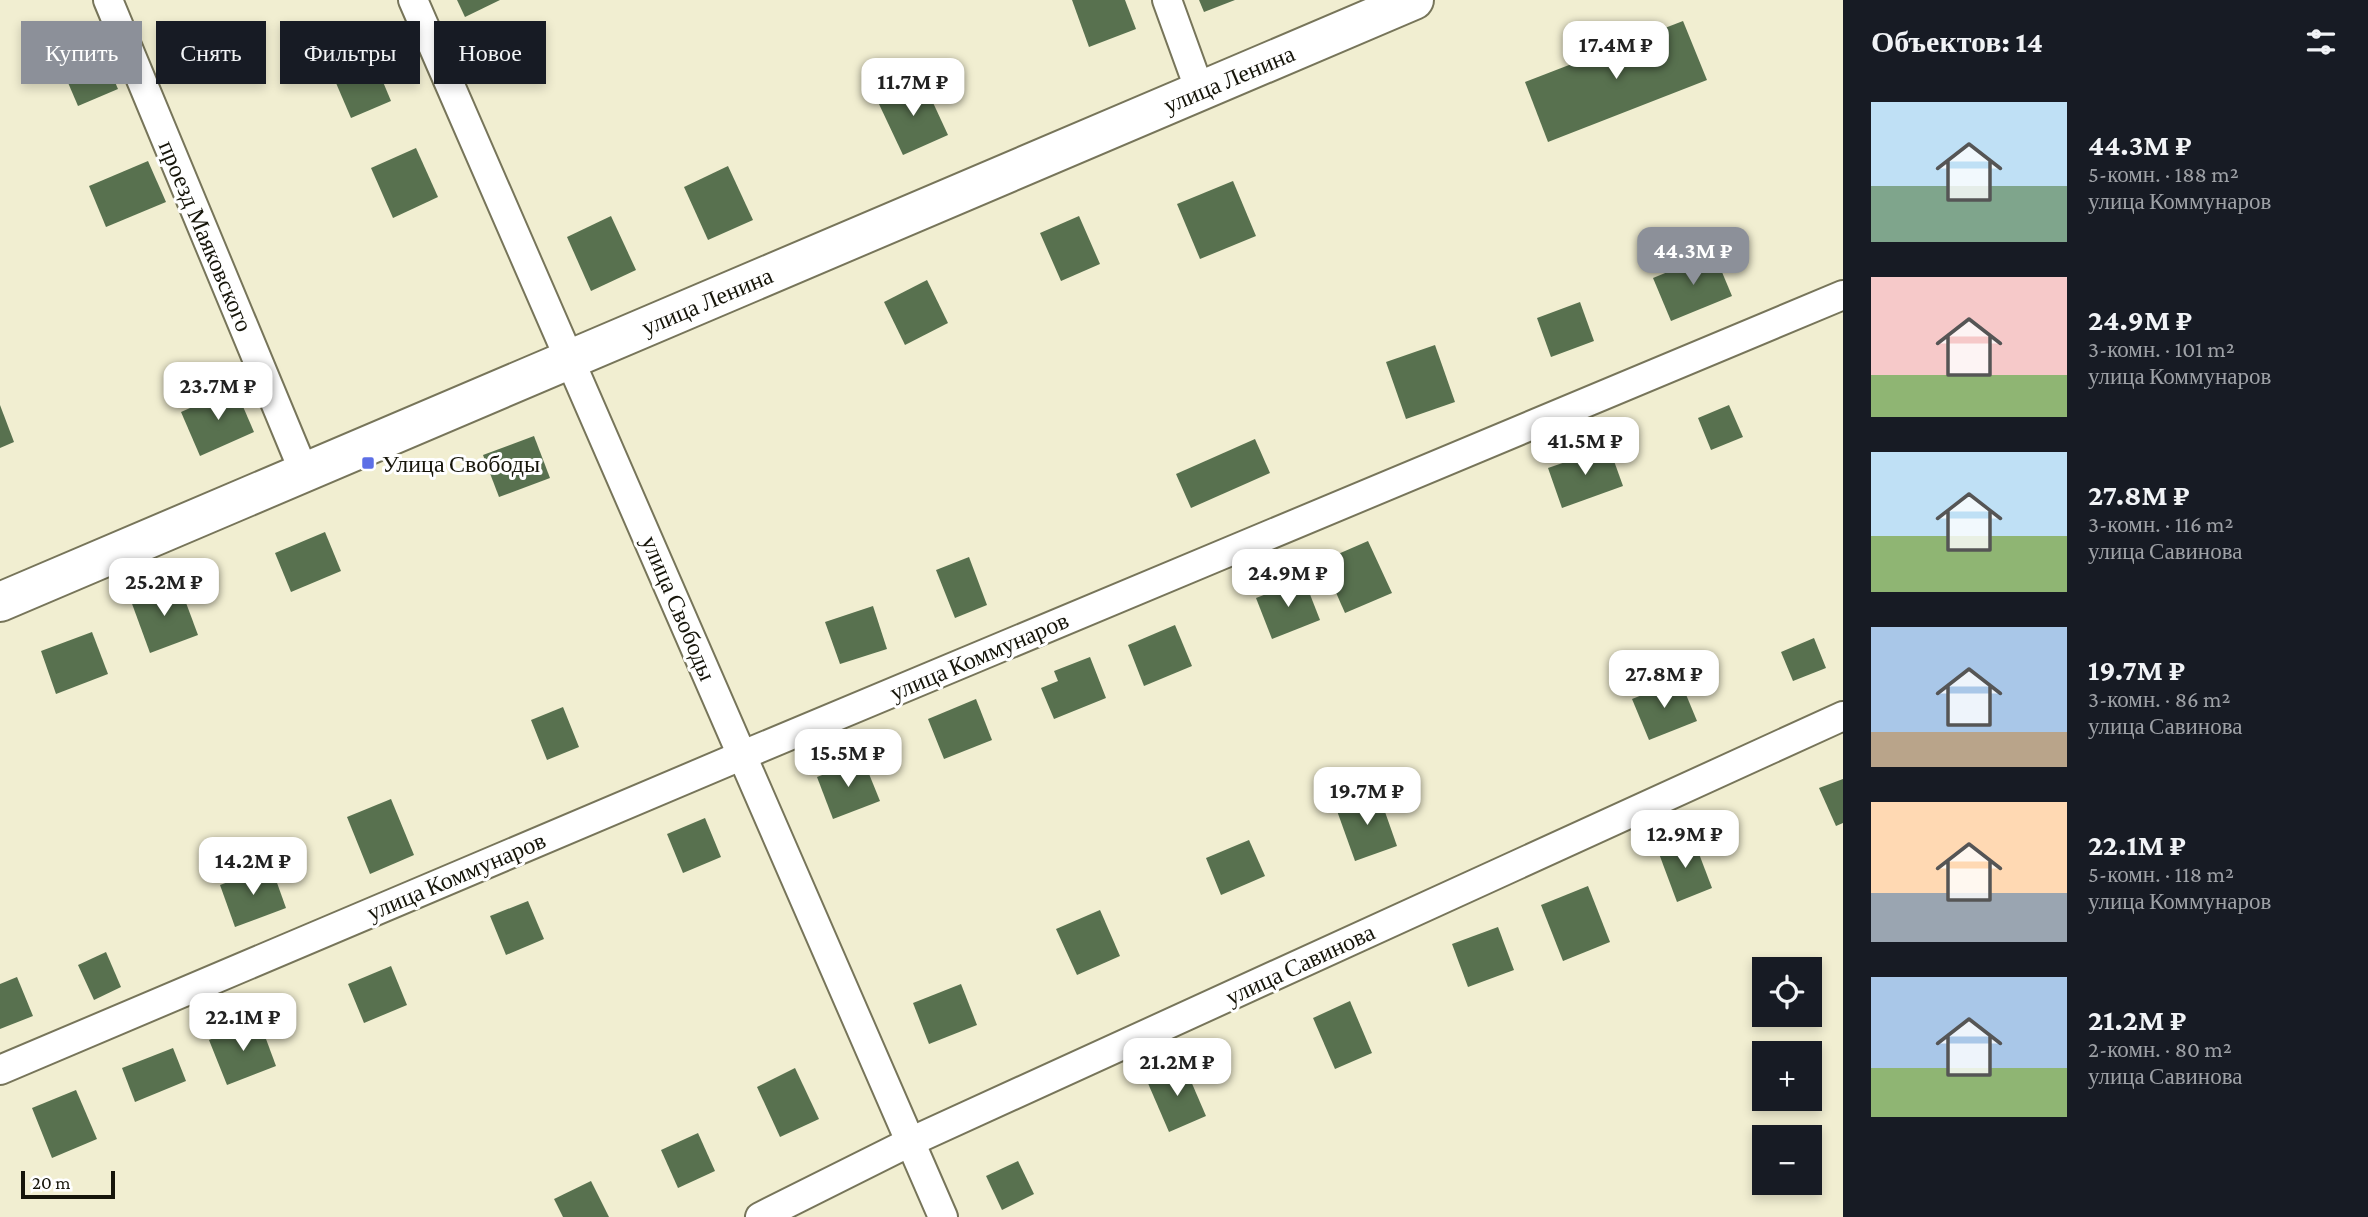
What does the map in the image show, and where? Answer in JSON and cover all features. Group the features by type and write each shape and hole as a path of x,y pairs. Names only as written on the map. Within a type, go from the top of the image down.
{"street":[{"name":"проезд Маяковского","path":"108,0 304,472"},
{"name":"улица Свободы","path":"413,0 943,1217"},
{"path":"1167,0 1200,91"},
{"name":"улица Ленина","path":"0,602 1415,0"},
{"name":"улица Коммунаров","path":"0,1070 743,755 1843,295"},
{"name":"улица Савинова","path":"760,1217 910,1142 1843,716"}],"building":[{"path":"457,0 500,0 465,17"},
{"path":"1072,0 1125,0 1136,29 1089,47"},
{"path":"1199,0 1235,0 1204,12"},
{"path":"1683,21 1707,80 1548,142 1525,82"},
{"path":"923,81 948,135 903,155 878,102"},
{"path":"69,84 116,84 118,89 78,106"},
{"path":"336,84 384,84 391,101 351,118"},
{"path":"416,148 438,197 393,218 371,168"},
{"path":"148,161 166,202 106,227 89,186"},
{"path":"728,166 753,220 708,240 684,187"},
{"path":"1233,181 1256,236 1200,259 1177,204"},
{"path":"611,216 636,270 591,291 567,237"},
{"path":"1079,216 1100,264 1061,281 1040,233"},
{"path":"1714,253 1732,296 1671,321 1653,278"},
{"path":"927,280 948,323 905,345 884,302"},
{"path":"1580,302 1594,341 1551,357 1537,318"},
{"path":"1435,345 1455,402 1406,419 1386,362"},
{"path":"235,388 254,432 200,456 181,412"},
{"path":"0,405 14,442 0,448"},
{"path":"1729,405 1743,437 1711,450 1698,418"},
{"path":"534,436 550,478 499,497 483,455"},
{"path":"1255,439 1270,473 1191,508 1176,474"},
{"path":"1609,447 1623,486 1562,508 1548,468"},
{"path":"325,532 341,571 291,592 275,553"},
{"path":"1368,541 1392,593 1345,613 1322,561"},
{"path":"969,557 987,605 955,618 936,570"},
{"path":"1304,579 1320,620 1272,639 1256,598"},
{"path":"179,584 198,635 150,653 131,601"},
{"path":"873,606 887,649 840,664 825,622"},
{"path":"1175,625 1192,666 1144,686 1128,645"},
{"path":"92,632 108,674 56,694 41,651"},
{"path":"1814,638 1826,668 1793,681 1781,652"},
{"path":"1090,657 1106,698 1054,719 1041,688 1058,681 1054,671"},
{"path":"1680,680 1697,721 1649,740 1632,699"},
{"path":"976,699 992,740 944,759 928,719"},
{"path":"563,707 579,747 547,760 531,720"},
{"path":"863,759 880,801 833,819 817,777"},
{"path":"1843,779 1843,823 1836,826 1819,788"},
{"path":"1378,792 1397,846 1355,861 1336,808"},
{"path":"391,799 414,855 370,874 347,817"},
{"path":"705,818 721,857 683,873 667,834"},
{"path":"1693,838 1712,888 1677,902 1658,851"},
{"path":"1249,840 1265,876 1221,895 1206,858"},
{"path":"271,866 286,908 235,927 220,885"},
{"path":"1588,886 1610,942 1563,961 1541,905"},
{"path":"528,901 544,939 506,955 490,916"},
{"path":"1100,910 1120,956 1077,975 1056,929"},
{"path":"1498,927 1514,970 1468,987 1452,944"},
{"path":"106,952 121,987 94,1000 78,965"},
{"path":"391,966 407,1005 364,1023 348,984"},
{"path":"17,977 33,1016 0,1029 0,984"},
{"path":"961,984 977,1025 929,1044 913,1003"},
{"path":"1350,1001 1372,1053 1335,1069 1313,1018"},
{"path":"259,1020 276,1066 227,1085 209,1040"},
{"path":"173,1048 186,1081 135,1102 122,1068"},
{"path":"1184,1065 1206,1116 1169,1132 1147,1081"},
{"path":"795,1068 819,1119 780,1137 757,1087"},
{"path":"76,1090 97,1139 52,1158 32,1108"},
{"path":"698,1133 715,1171 678,1188 661,1150"},
{"path":"1018,1161 1034,1194 1002,1210 986,1176"},
{"path":"591,1181 609,1217 563,1217 554,1199"}],"place":[{"name":"Улица Свободы","path":"368,463"}]}
